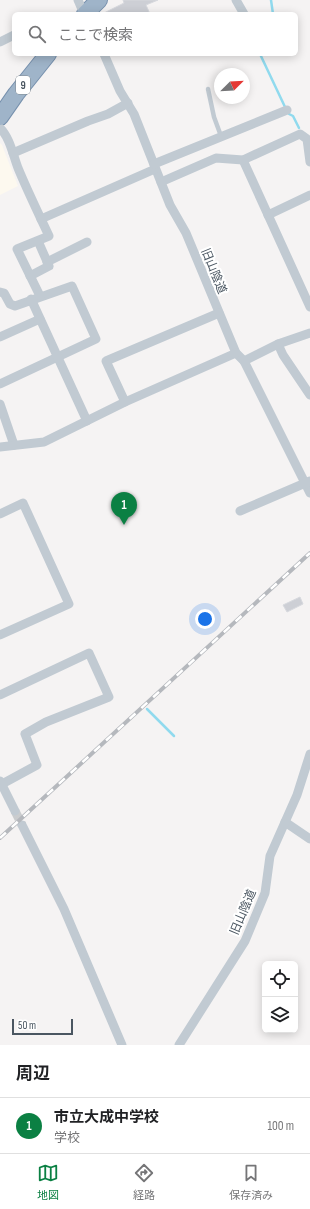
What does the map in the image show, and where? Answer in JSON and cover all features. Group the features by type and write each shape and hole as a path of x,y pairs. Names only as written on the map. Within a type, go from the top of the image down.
{"highway":[{"path":"86,12 99,0"},
{"name":"9","path":"0,117 46,56"}],"street":[{"path":"78,0 83,12"},
{"path":"236,0 243,12"},
{"path":"0,42 12,37"},
{"name":"旧山陰道","path":"105,56 120,91 134,114 170,204 186,233 236,353 244,361 271,416 308,482 310,493"},
{"path":"13,153 108,114 128,103"},
{"path":"41,219 221,136 287,110"},
{"path":"0,128 3,131 13,153 17,166 49,236 17,249 30,276 40,319 87,421"},
{"path":"161,182 216,158 243,160 300,134 307,139 310,162"},
{"path":"243,160 310,308"},
{"path":"268,214 310,195"},
{"path":"30,276 49,266 38,241"},
{"path":"47,262 87,242"},
{"path":"0,292 4,293 10,304 15,306 72,286 96,339 0,384"},
{"path":"125,402 106,361 219,312"},
{"path":"0,337 40,319"},
{"path":"244,361 278,344 310,333"},
{"path":"278,344 283,355 310,395"},
{"path":"0,447 44,442 125,402 236,353"},
{"path":"0,404 14,445"},
{"path":"240,511 308,482"},
{"path":"0,514 23,503 69,604 0,635"},
{"path":"0,695 89,653 109,697 46,722 25,734 37,765 1,782 15,811"},
{"name":"旧山陰道","path":"179,1045 245,941 265,893 270,856 297,795 310,754"},
{"path":"285,822 310,839"},
{"path":"22,825 64,909 122,1045"}],"lane":[{"path":"208,89 214,117 221,136"}],"shaded area":[{"path":"0,143 18,186 0,195"}],"building":[{"path":"123,0 158,0 146,5 149,12 106,12 124,3"},
{"path":"300,597 303,604 287,612 283,605"}],"waterway":[{"path":"271,0 273,12"},
{"path":"261,56 285,107"},
{"path":"289,114 293,116 299,128"},
{"path":"147,709 174,736"}],"tunnel":[{"path":"15,811 22,825"}],"railway":[{"path":"0,838 310,553"}],"place":[{"name":"市立大成中学校","path":"124,525"}]}
